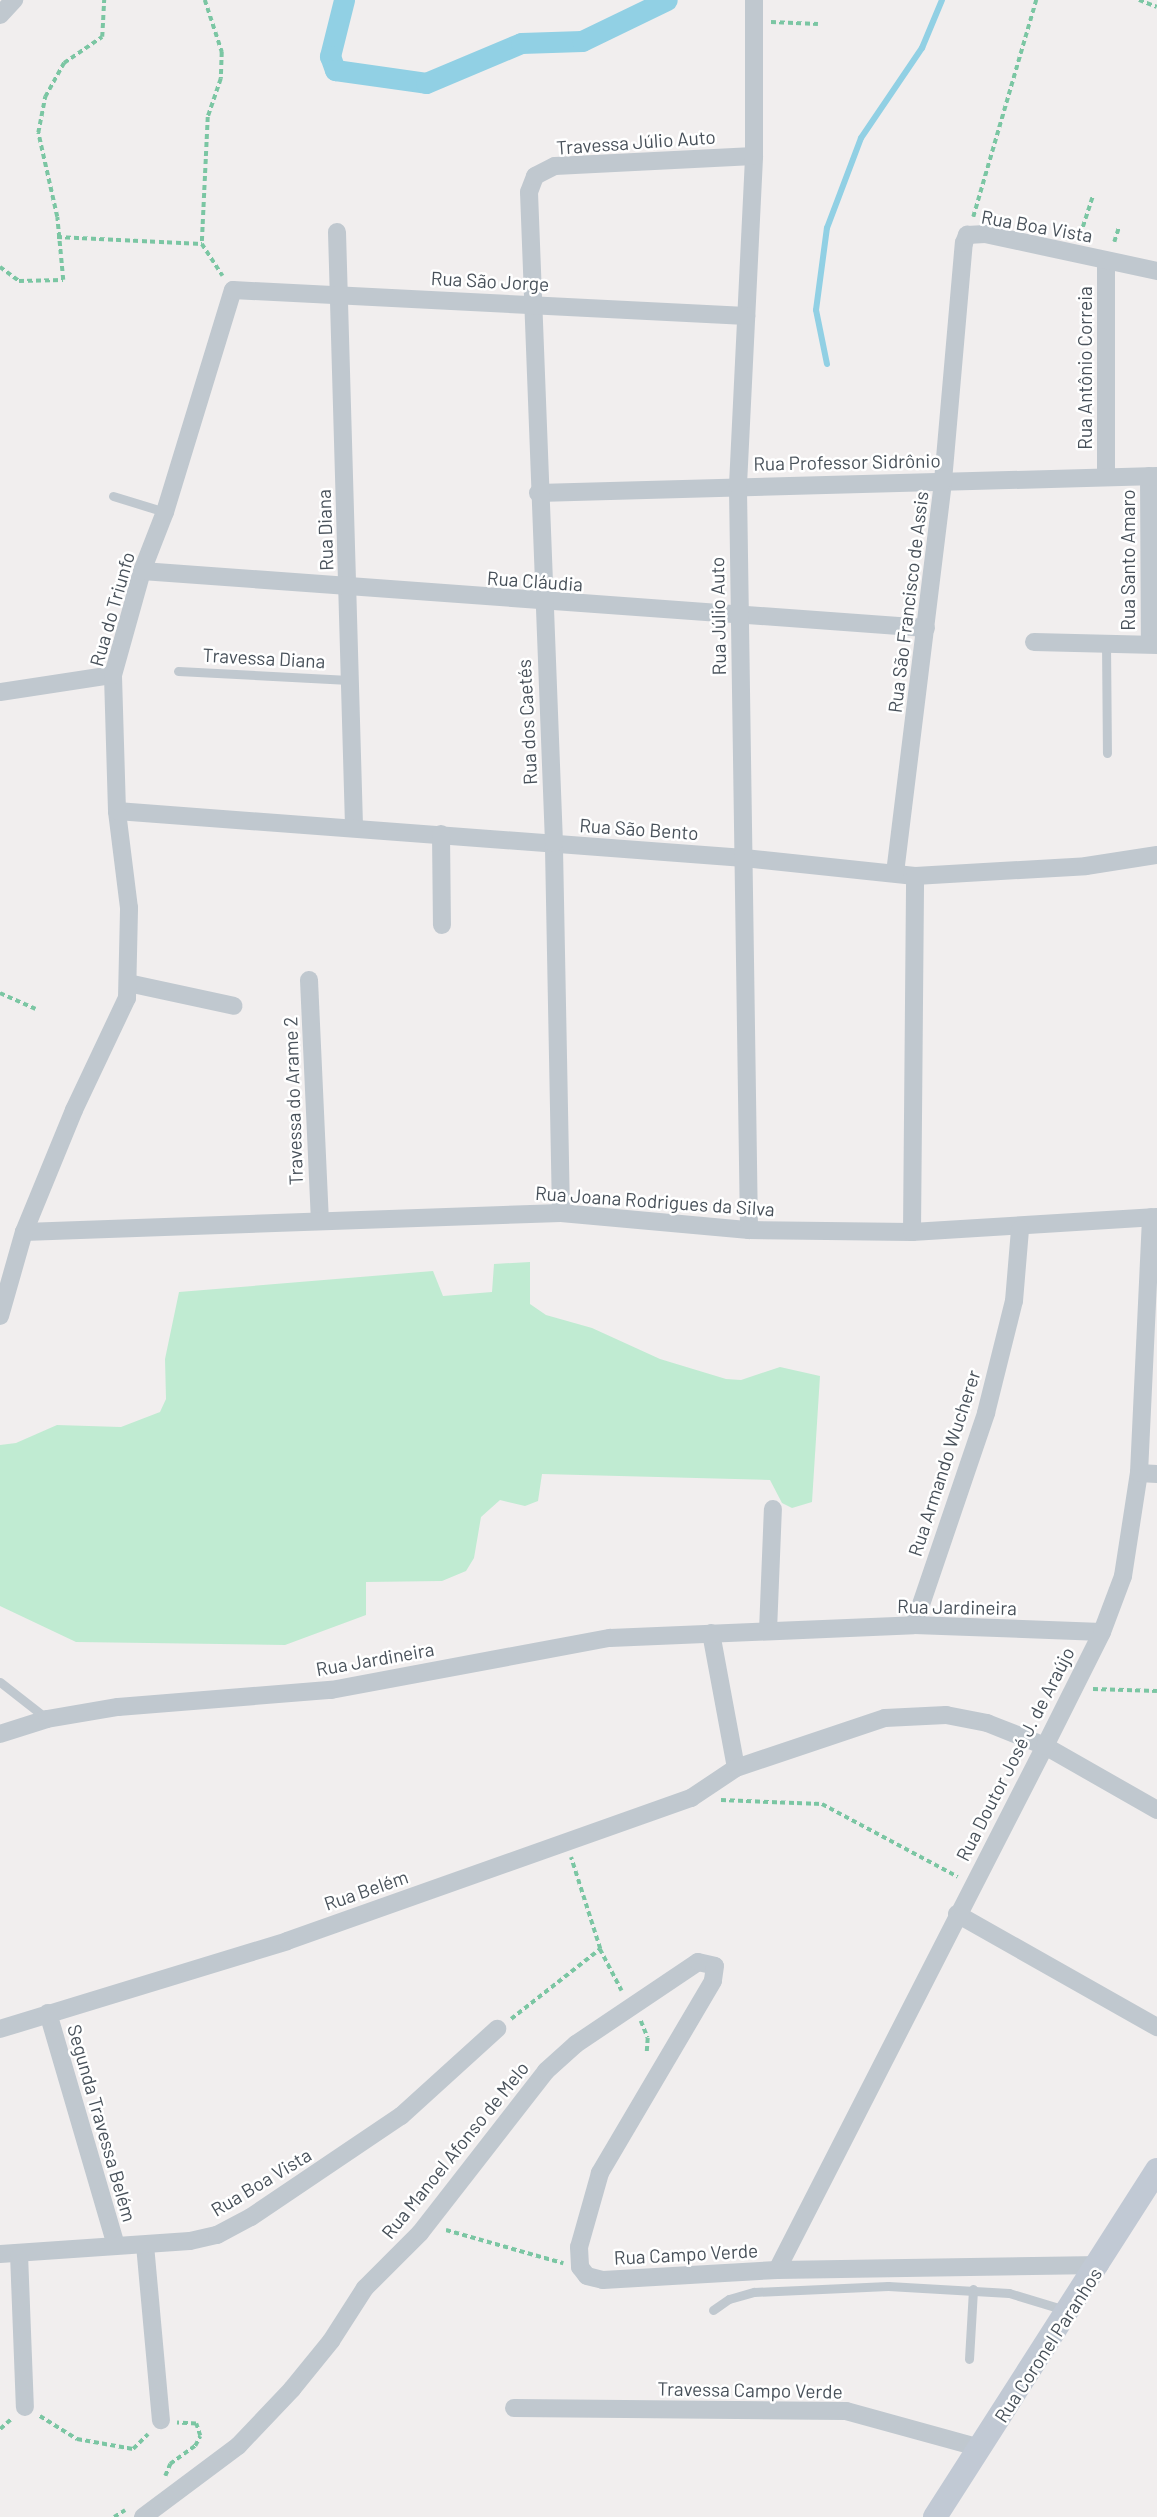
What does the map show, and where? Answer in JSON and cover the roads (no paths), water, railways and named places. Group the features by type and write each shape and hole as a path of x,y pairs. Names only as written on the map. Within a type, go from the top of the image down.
{"street":[{"path":"0,15 14,0"},
{"name":"Rua Júlio Auto","path":"749,1230 738,485 754,156 754,1"},
{"name":"Travessa Júlio Auto","path":"530,229 531,183 535,176 555,166 754,156"},
{"name":"Rua dos Caetés","path":"530,229 541,604 554,844 561,1213"},
{"name":"Rua Diana","path":"337,232 354,826"},
{"name":"Rua Boa Vista","path":"957,293 967,235 985,234 1157,271"},
{"name":"Rua Antônio Correia","path":"1106,261 1106,476"},
{"name":"Rua São Jorge","path":"233,290 746,316"},
{"name":"Rua do Triunfo","path":"0,1316 24,1232 74,1110 114,1031 128,984 129,908 117,811 113,675 142,572 165,512 233,290"},
{"name":"Rua São Francisco de Assis","path":"895,873 943,481 957,293"},
{"name":"Rua Professor Sidrônio","path":"538,493 738,485 1153,476"},
{"name":"Rua Santo Amaro","path":"1153,476 1153,645"},
{"name":"Rua Cláudia","path":"142,572 541,604 738,612 926,628"},
{"path":"1034,642 1153,645"},
{"path":"0,692 113,675"},
{"name":"Rua São Bento","path":"117,811 354,826 744,858 915,876 1086,866 1157,855"},
{"path":"441,834 442,925"},
{"path":"912,1232 915,876"},
{"name":"Travessa do Arame 2","path":"309,981 320,1219"},
{"path":"128,984 234,1006"},
{"name":"Rua Joana Rodrigues da Silva","path":"24,1232 320,1219 561,1213 749,1230 912,1232 1020,1229 1154,1217"},
{"name":"Rua Doutor José J. de Araújo","path":"778,2270 1102,1632 1123,1576 1139,1473 1154,1217"},
{"name":"Rua Armando Wucherer","path":"914,1625 986,1413 1014,1301 1020,1229"},
{"path":"1139,1473 1157,1474"},
{"path":"768,1631 772,1509"},
{"name":"Rua Jardineira","path":"0,1734 47,1719 118,1707 331,1690 610,1638 914,1625 1102,1632"},
{"path":"711,1633 736,1768"},
{"name":"Rua Belém","path":"0,2029 287,1941 566,1843 691,1798 736,1768 885,1718 914,1715 987,1723 1045,1746 1157,1810"},
{"path":"957,1914 1157,2027"},
{"name":"Rua Manoel Afonso de Melo","path":"140,2510 238,2446 331,2340 365,2288 427,2224 512,2111 576,2044 689,1965 705,1960 715,1966 715,1973 600,2173 579,2247 580,2267"},
{"name":"Segunda Travessa Belém","path":"48,2013 116,2245"},
{"name":"Rua Boa Vista","path":"0,2255 145,2245 217,2235 251,2217 401,2116 497,2029"},
{"name":"Rua Coronel Paranhos","path":"935,2517 1100,2265 1157,2170"},
{"path":"145,2245 161,2420"},
{"path":"19,2254 25,2407"},
{"name":"Rua Campo Verde","path":"580,2267 592,2278 603,2280 778,2270 1100,2265"},
{"name":"Travessa Campo Verde","path":"514,2408 846,2411 980,2448"}],"lane":[{"path":"113,496 165,512"},
{"path":"1106,643 1107,752"},
{"name":"Travessa Diana","path":"178,671 349,680"},
{"path":"0,1682 47,1719"},
{"path":"713,2310 729,2299 754,2292 888,2286 1009,2293 1070,2311"},
{"path":"969,2359 974,2289"}],"waterway":[{"path":"344,0 330,56 335,70 426,83 521,43 582,41 667,0"},
{"path":"827,364 816,310 827,228 861,138 922,48 942,0"}]}
